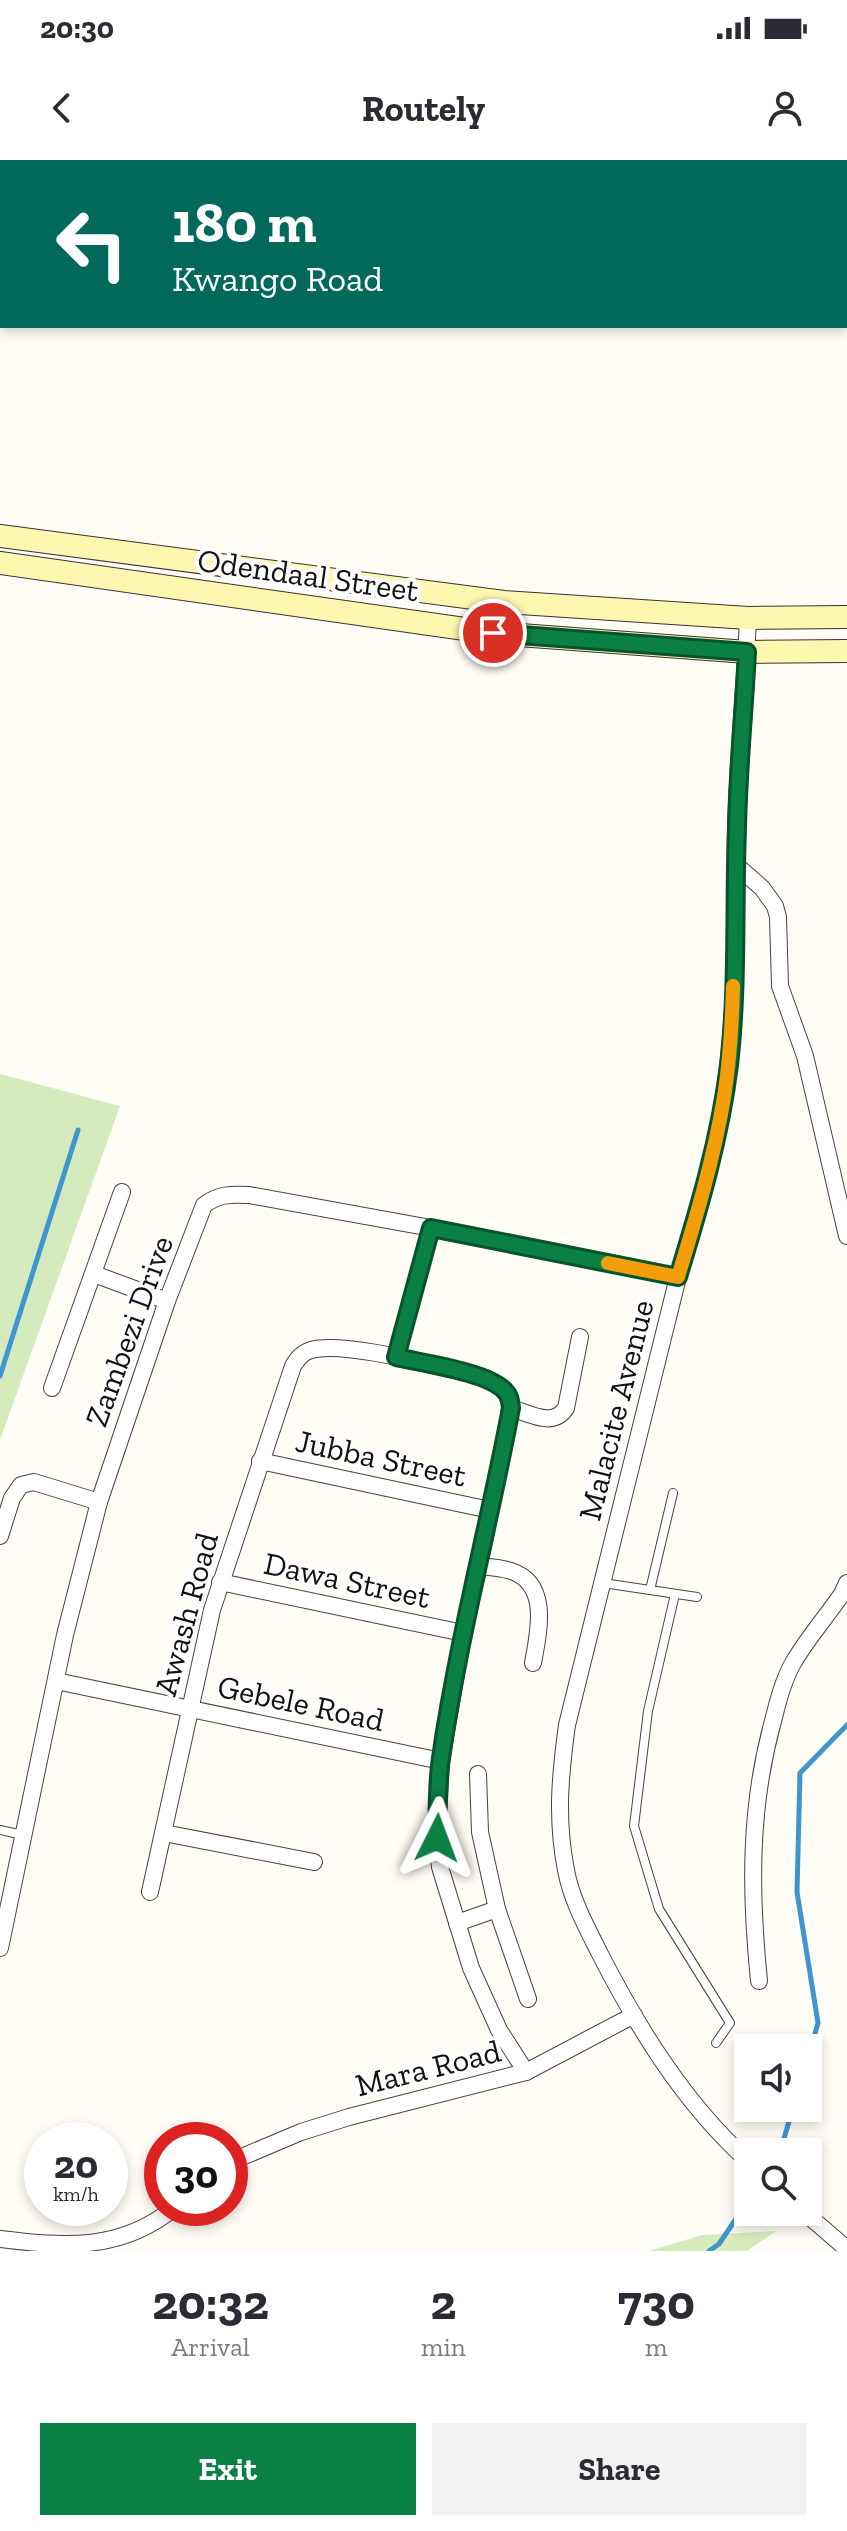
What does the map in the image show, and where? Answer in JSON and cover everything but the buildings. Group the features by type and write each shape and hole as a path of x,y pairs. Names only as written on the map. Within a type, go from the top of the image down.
{"street":[{"name":"Odendaal Street","path":"0,536 504,602 748,618 847,617"},
{"name":"Odendaal Street","path":"0,563 493,633 747,652 847,651"},
{"name":"Malacite Avenue","path":"734,2149 670,2072 614,1981 577,1904 567,1874 558,1814 567,1725 678,1277 700,1204 726,1087 732,1020 748,618"},
{"path":"736,865 762,888 775,906 780,986 805,1056 847,1236"},
{"path":"52,1388 122,1192"},
{"name":"Zambezi Drive","path":"0,1948 65,1635 99,1502 167,1301 204,1205 215,1196 249,1195 678,1277"},
{"path":"431,1228 396,1357 483,1377 503,1388 509,1396 511,1408 463,1633 441,1761 438,1854 471,1968 499,2030 526,2072"},
{"path":"94,1274 167,1301"},
{"path":"511,1408 552,1420 560,1417 566,1408 580,1337"},
{"name":"Awash Road","path":"150,1892 189,1708 220,1582 293,1366 299,1357 311,1350 334,1347 396,1357"},
{"name":"Jubba Street","path":"260,1461 490,1510"},
{"path":"0,1536 12,1498 21,1485 34,1482 99,1502"},
{"path":"479,1566 513,1571 523,1577 530,1587 541,1614 533,1663"},
{"name":"Dawa Street","path":"220,1582 463,1633"},
{"path":"759,1981 753,1915 753,1823 763,1762 794,1662 847,1583"},
{"name":"Gebele Road","path":"56,1681 441,1761"},
{"path":"478,1774 480,1832 497,1909 528,1999"},
{"path":"164,1833 314,1862"},
{"path":"457,1923 497,1909"},
{"name":"Mara Road","path":"248,2154 301,2132 349,2117 526,2072 634,2015"},
{"path":"0,2239 92,2246 130,2237 149,2226"},
{"path":"819,2226 847,2249"}],"lane":[{"path":"650,1590 673,1493"},
{"path":"603,1583 697,1597"},
{"path":"675,1594 648,1711 634,1826 659,1909 730,2023 716,2043"},
{"path":"0,1830 24,1835"}],"green space":[{"path":"0,1074 120,1106 0,1440"},
{"path":"776,2231 747,2251 649,2251 702,2235"}],"waterway":[{"path":"0,1376 78,1130"},
{"path":"815,2034 818,2023 797,1892 800,1773 847,1725"},
{"path":"784,2138 789,2122"},
{"path":"709,2251 719,2244 734,2222"}],"slow traffic":[{"path":"608,1263 678,1277 700,1204 724,1099 733,986"}],"route":[{"path":"437,1838 441,1761 463,1633 511,1408 509,1396 503,1388 483,1377 396,1357 431,1228 678,1277 700,1204 724,1099 732,1005 737,825 747,652 493,633"}]}
